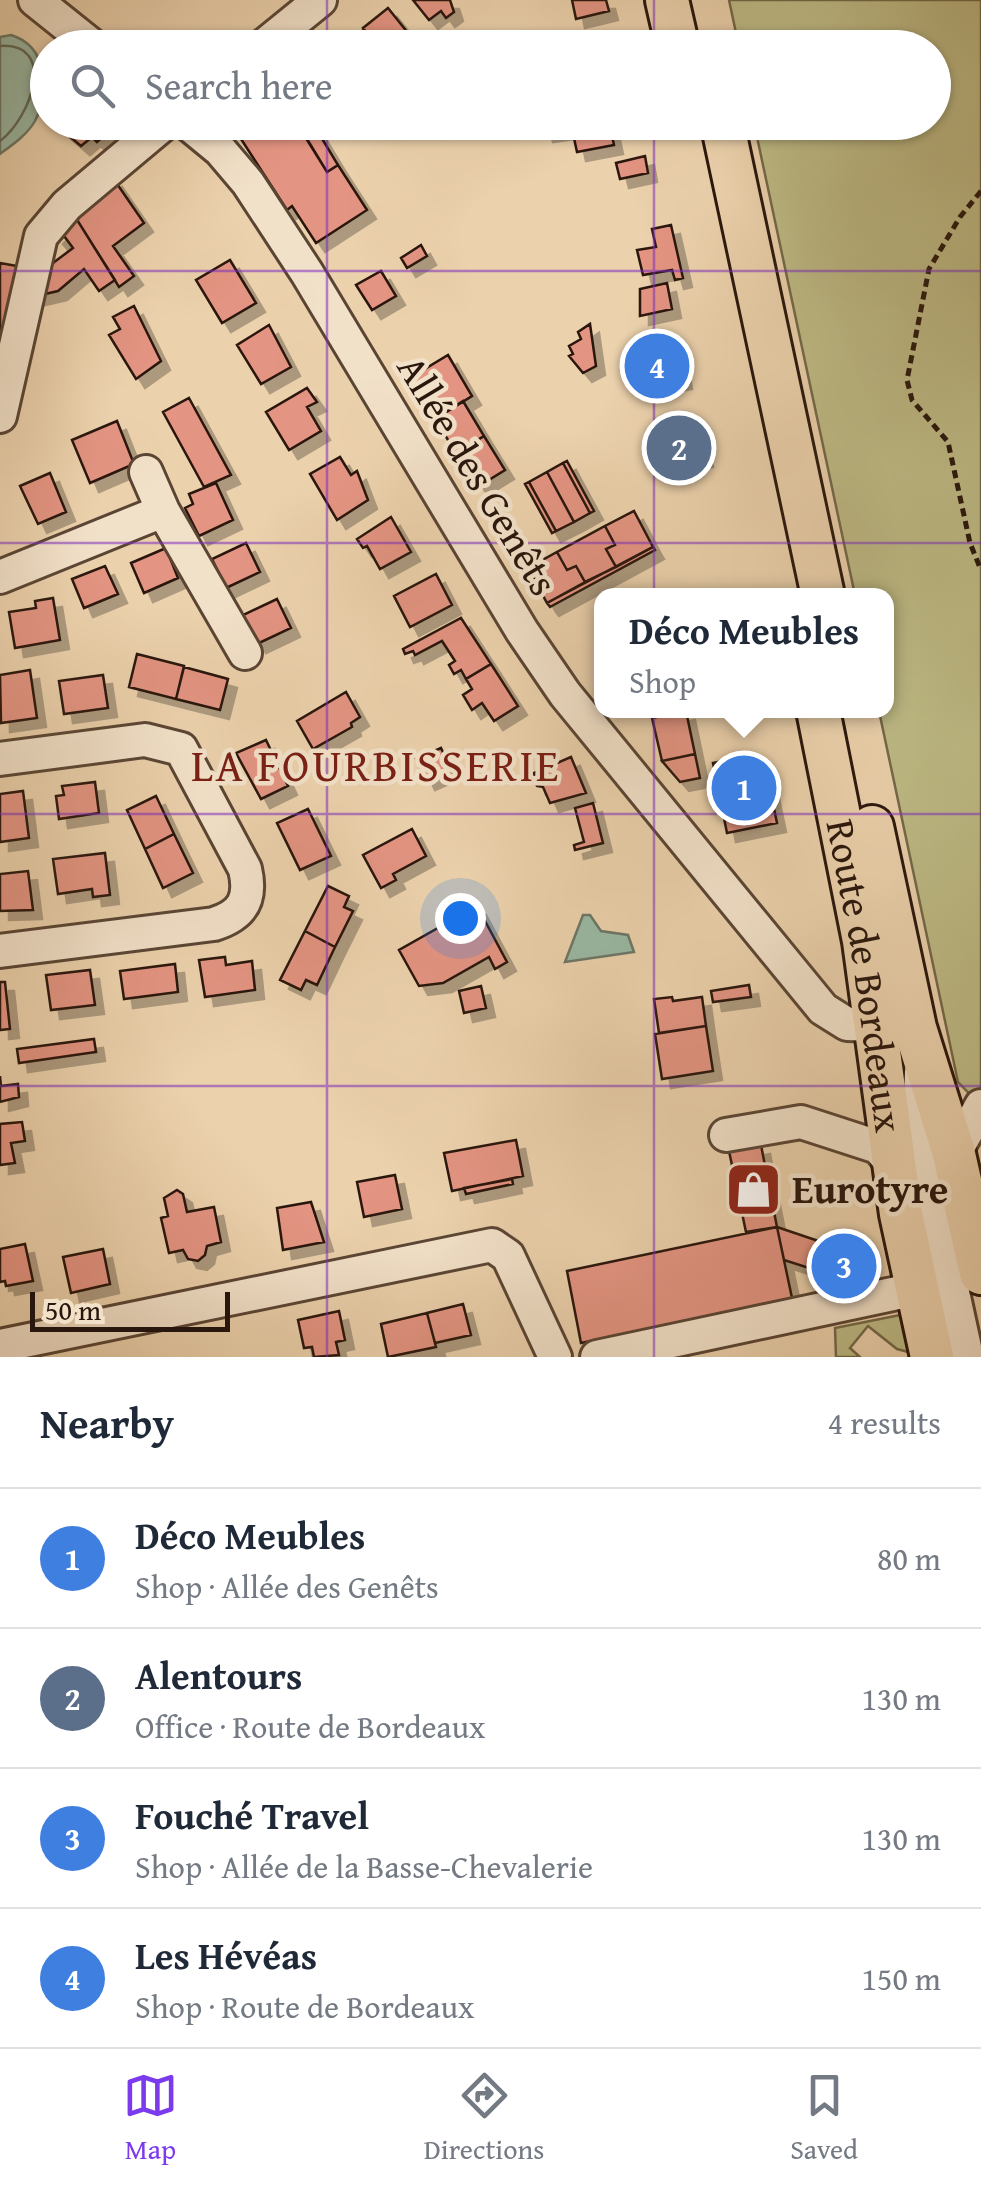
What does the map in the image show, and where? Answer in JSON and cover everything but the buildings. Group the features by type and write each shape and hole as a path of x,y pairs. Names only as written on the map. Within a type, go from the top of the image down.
{"main road":[{"path":"667,0 674,30"},
{"path":"696,0 702,30"},
{"path":"698,140 792,588"},
{"path":"726,140 821,588"},
{"name":"Route de Bordeaux","path":"820,718 854,882 881,1070 981,1273"},
{"name":"Route de Bordeaux","path":"849,718 922,1049 916,1290 932,1357"}],"street":[{"path":"35,0 72,30"},
{"path":"283,30 320,0"},
{"path":"0,416 42,236 67,204 144,140"},
{"name":"Allée des Genêts","path":"208,140 248,183 307,273 528,642 760,934 833,1018 847,1024 875,1025"},
{"path":"146,472 163,511 246,653"},
{"path":"0,578 163,511"},
{"path":"0,759 145,740 181,748 245,869 250,888 246,904 232,918 214,924 0,950"},
{"path":"726,1135 801,1122 878,1147 922,1151 981,1106"},
{"path":"922,1151 939,1205 939,1234 967,1357"},
{"path":"0,1346 492,1245 508,1256 555,1357"},
{"path":"597,1357 916,1290"}],"path":[{"path":"981,190 960,216 929,269 908,380 912,400 948,442 970,544 981,570"}],"shaded area":[{"path":"729,0 981,0 981,1106 958,1082 880,718 894,718 894,588 854,588 758,140 951,140 951,30 735,30"},
{"path":"905,1314 912,1353 897,1349 868,1326 850,1348 860,1357 836,1357 835,1328"}],"water":[{"path":"11,35 30,47 30,128 0,154 0,37"},
{"path":"583,915 590,915 601,931 628,935 634,952 565,962"}],"place":[{"name":"Les Hévéas","path":"657,366"},
{"name":"Alentours","path":"679,448"},
{"name":"Déco Meubles","path":"744,788"},
{"name":"Eurotyre","path":"753,1189"},
{"name":"Fouché Travel","path":"844,1266"}],"district":[{"name":"LA FOURBISSERIE","path":"376,765"}]}
